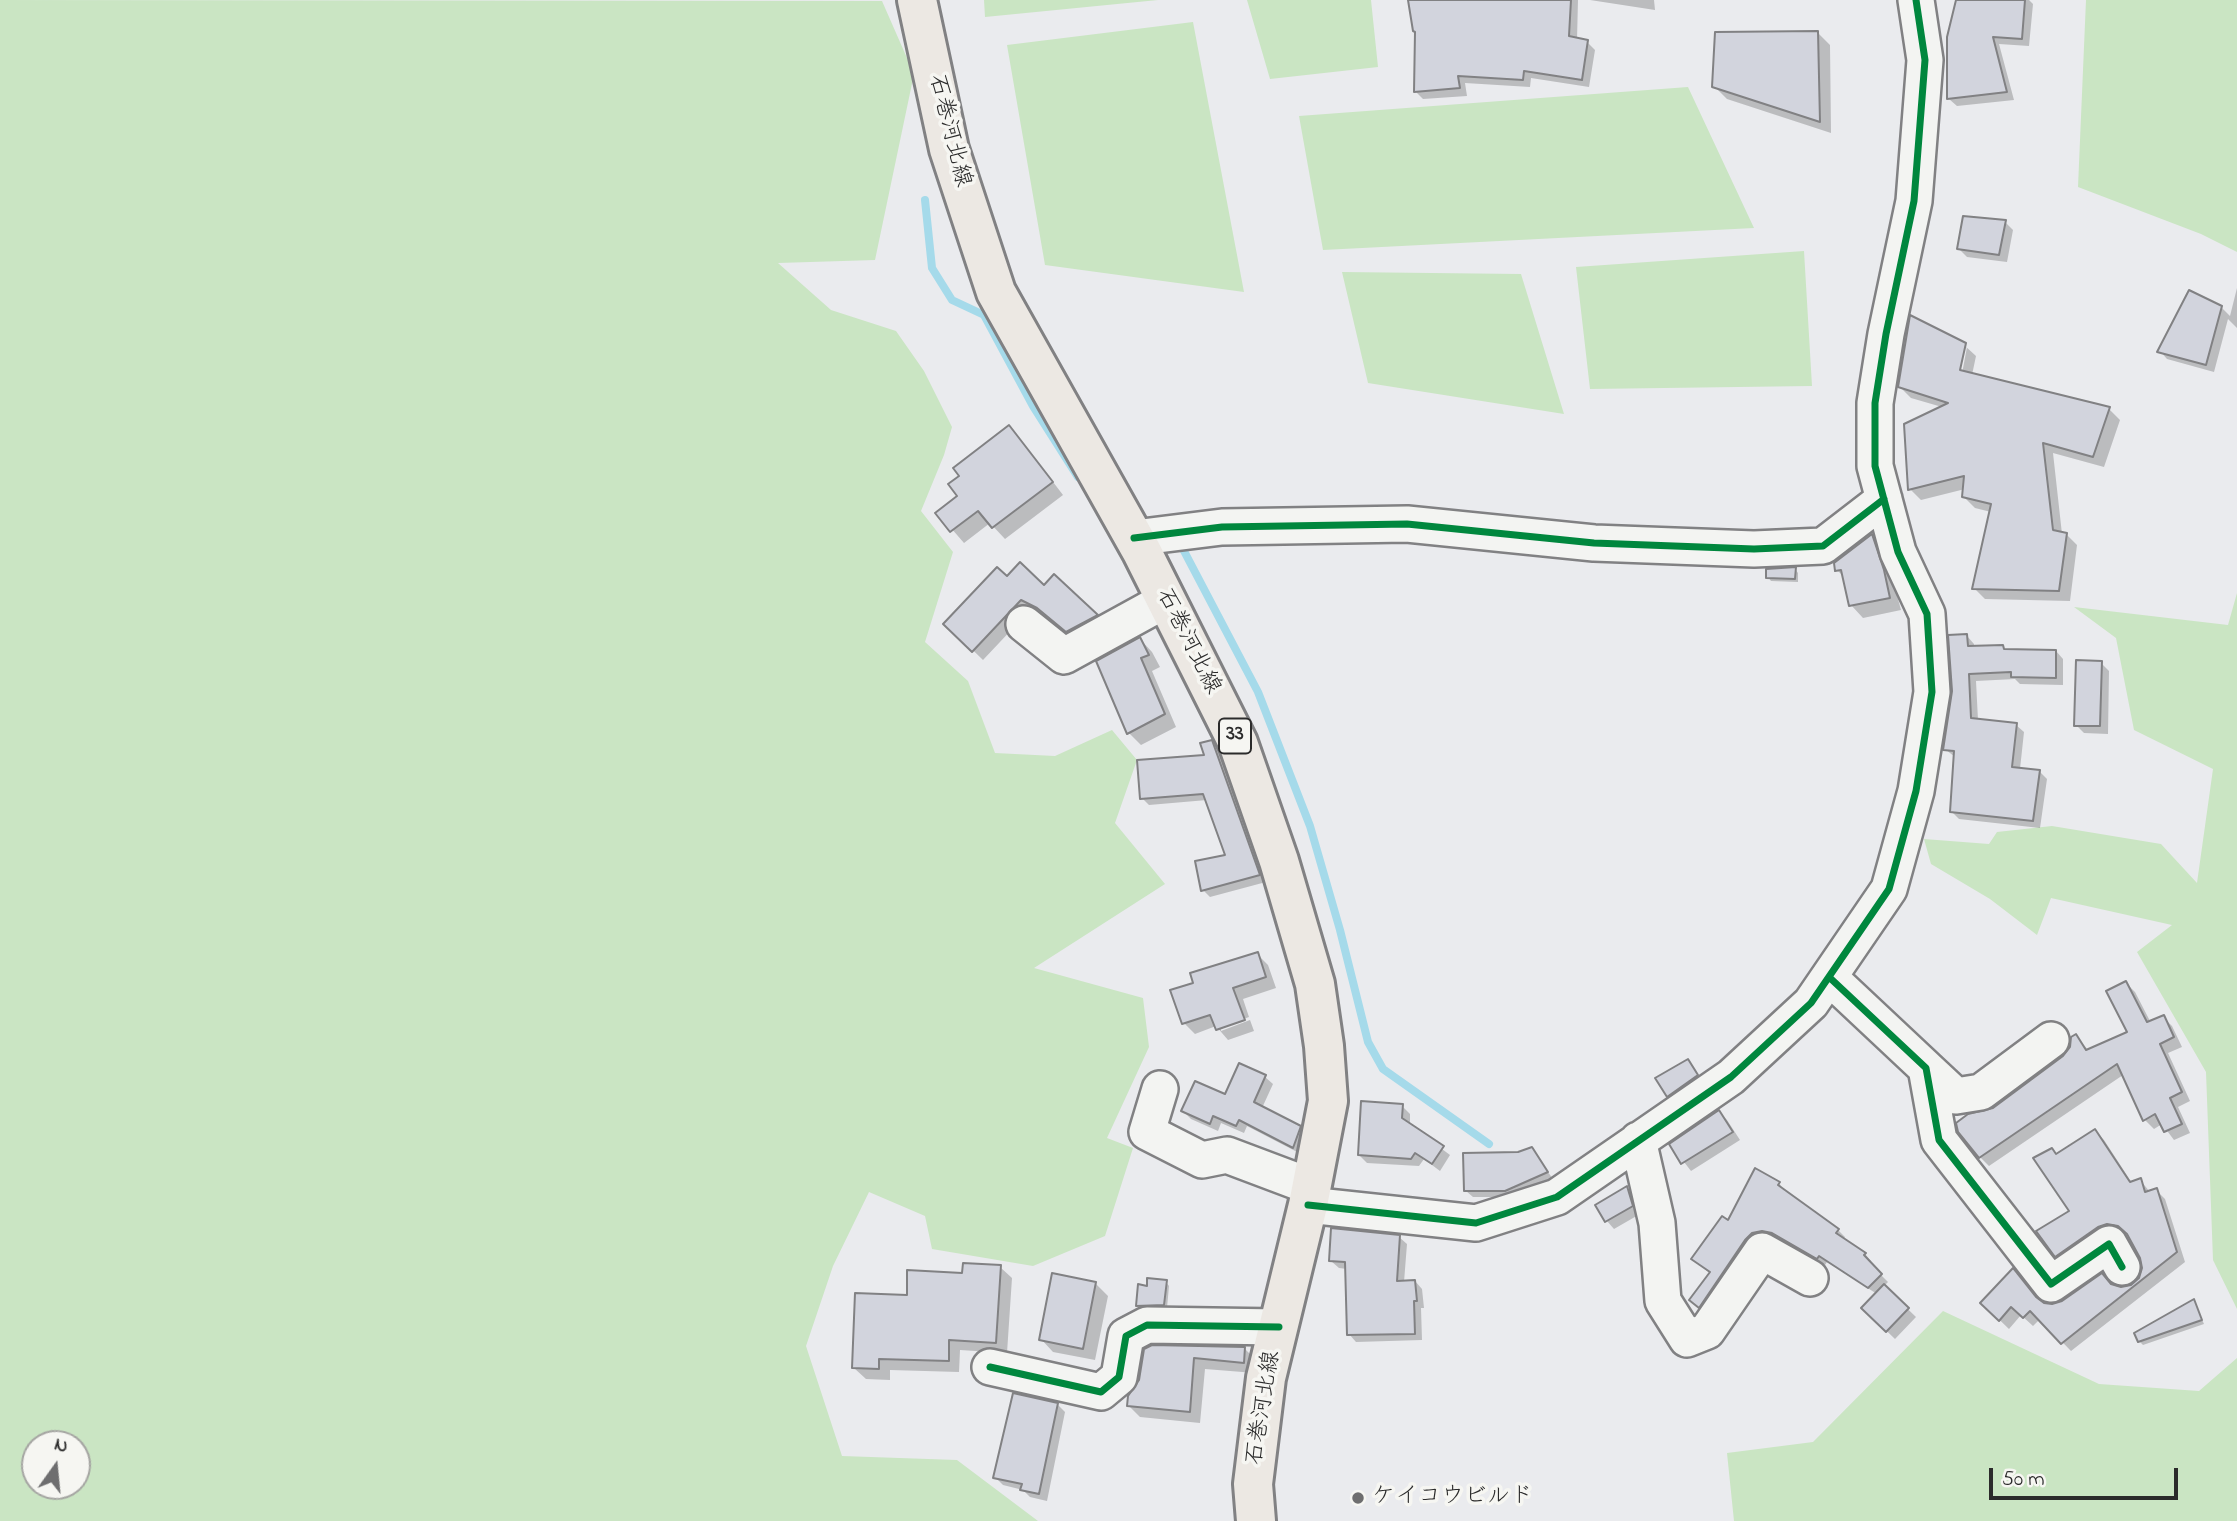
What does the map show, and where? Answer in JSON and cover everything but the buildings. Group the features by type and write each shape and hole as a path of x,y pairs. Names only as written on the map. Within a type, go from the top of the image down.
{"main road":[{"name":"石巻河北線","path":"917,0 949,149 996,292 1134,538 1238,743 1279,861 1315,984 1328,1101 1310,1196 1266,1378 1255,1470 1256,1521"}],"street":[{"path":"1160,1088 1147,1132 1202,1160 1227,1154 1310,1196 1476,1223 1557,1196 1731,1077 1811,1003 1889,889 1916,791 1931,692 1927,614 1898,552 1875,466 1875,402 1886,334 1914,201 1925,60 1916,0"},
{"path":"1134,538 1222,527 1407,524 1594,543 1754,549 1823,546 1884,499"},
{"path":"1024,624 1063,656 1166,600"},
{"path":"1829,977 1956,1096 1981,1092 2051,1040"},
{"path":"1926,1068 1939,1140 2051,1284 2109,1244 2122,1267"},
{"path":"1638,1140 1657,1223 1664,1301 1687,1339 1707,1331 1762,1251 1810,1278"},
{"path":"990,1367 1101,1392 1119,1377 1126,1336 1147,1325 1279,1327"}],"green space":[{"path":"0,0 882,1 914,74 875,260 778,263 831,310 896,331 924,371 952,427 944,455 921,511 953,552 925,642 968,681 995,753 1055,756 1112,730 1137,760 1115,823 1165,884 1034,968 1143,998 1149,1047 1107,1138 1133,1148 1105,1236 1033,1266 932,1249 925,1216 869,1192 833,1266 806,1346 842,1456 957,1460 1038,1521 0,1521"},
{"path":"984,0 1158,0 985,17"},
{"path":"1247,0 1371,0 1378,67 1270,79"},
{"path":"2086,0 2237,0 2237,252 2201,234 2078,187"},
{"path":"1193,22 1244,292 1045,265 1007,45"},
{"path":"1688,87 1754,228 1323,250 1299,116"},
{"path":"1804,251 1812,386 1590,389 1576,267"},
{"path":"1342,272 1521,274 1564,414 1368,383"},
{"path":"2237,593 2237,1309 2213,1260 2206,1072 2137,952 2172,925 2051,898 2037,935 1990,899 1931,864 1924,839 1989,844 1997,832 2052,826 2161,844 2197,883 2213,769 2134,730 2116,638 2074,607 2228,625"},
{"path":"1943,1311 2099,1384 2199,1391 2237,1358 2237,1521 1734,1521 1727,1453 1813,1442"}],"waterway":[{"path":"925,200 932,268 952,300 984,315 1033,406 1078,477"},
{"path":"1184,551 1258,692 1310,826 1368,1042 1383,1069 1489,1144"}],"cycle path":[{"path":"1308,1205 1476,1223 1557,1197 1731,1077 1811,1003 1889,889 1916,791 1932,692 1927,614 1898,552 1875,466 1875,403 1886,334 1914,201 1925,60 1916,0"},
{"path":"1134,538 1222,527 1407,524 1594,543 1754,549 1823,546 1884,499"},
{"path":"1829,977 1926,1068 1939,1140 2051,1284 2109,1244 2122,1267"},
{"path":"990,1367 1101,1392 1119,1377 1126,1336 1147,1325 1279,1327"}],"place":[{"name":"ケイコウビルド","path":"1358,1498"}]}
